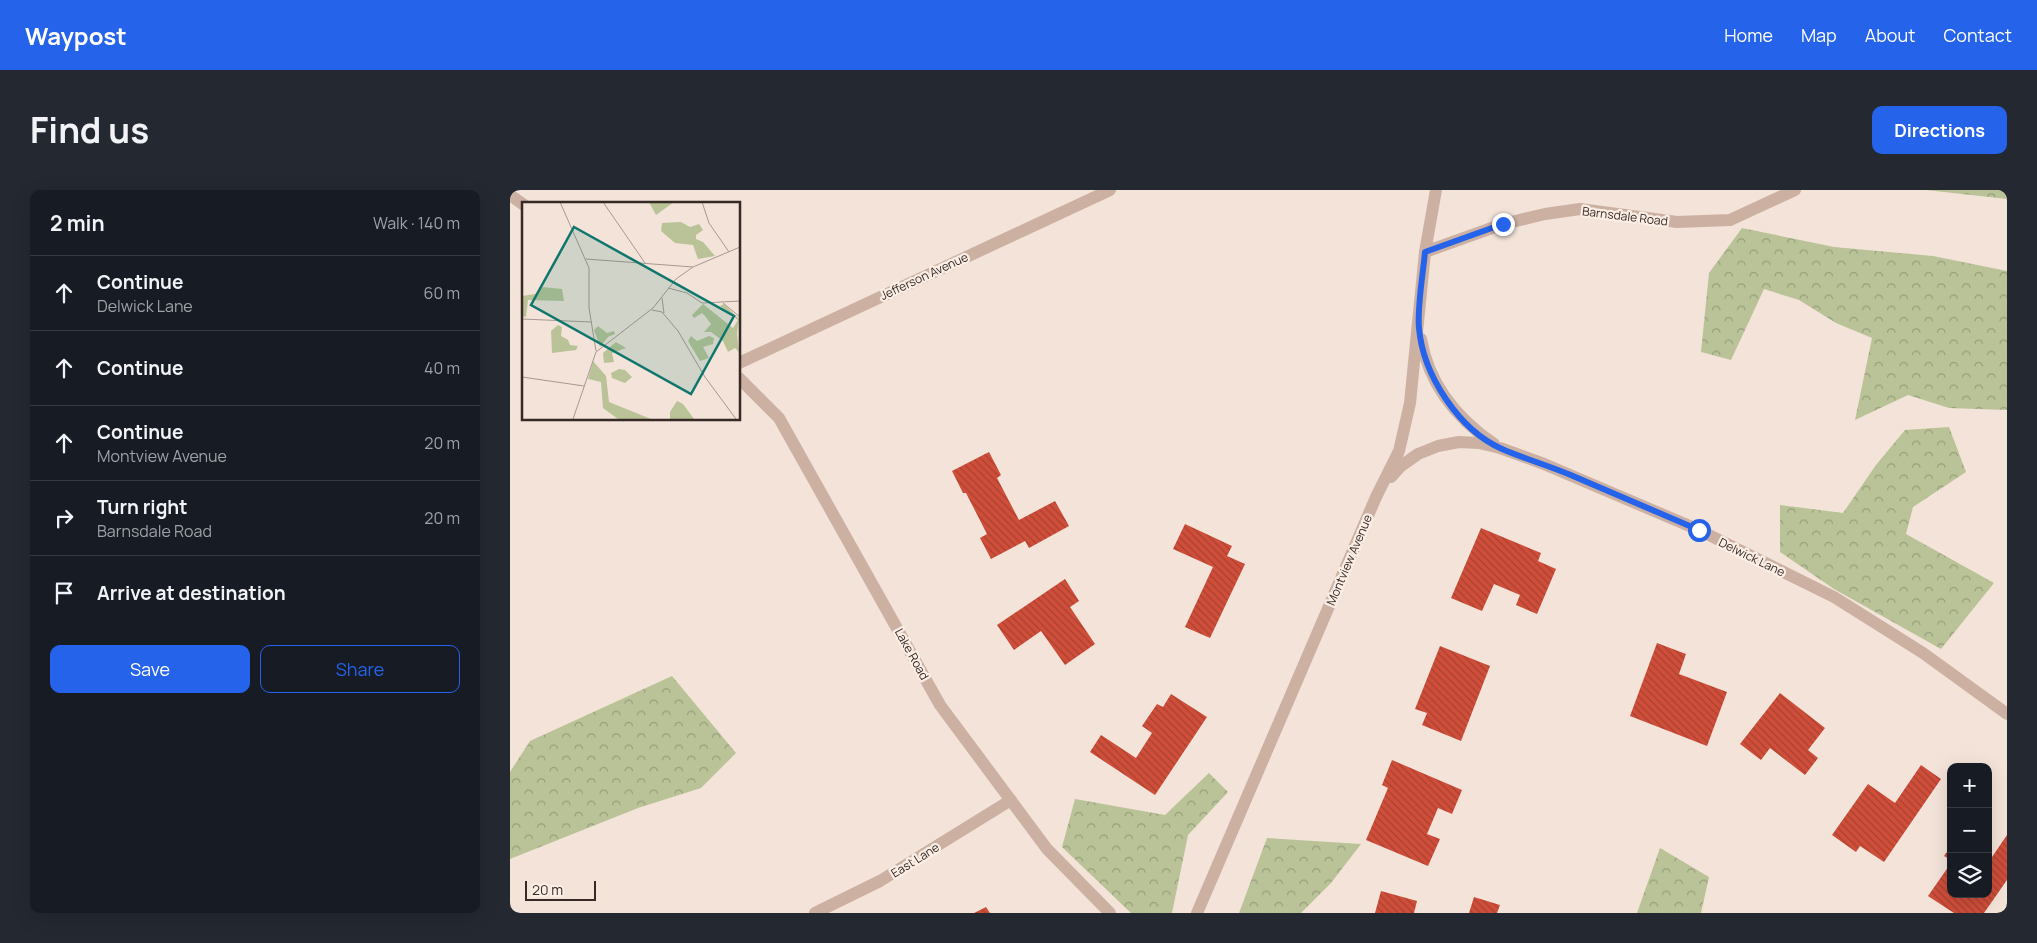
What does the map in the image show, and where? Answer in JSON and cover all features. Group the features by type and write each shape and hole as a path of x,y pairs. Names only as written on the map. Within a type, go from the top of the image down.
{"street":[{"name":"Jefferson Avenue","path":"740,363 1110,190"},
{"name":"Montview Avenue","path":"1197,913 1376,497 1399,452 1410,403 1425,252 1436,190"},
{"name":"Barnsdale Road","path":"1425,252 1503,224 1545,214 1580,209 1677,222 1730,220 1795,190"},
{"path":"510,195 522,204"},
{"path":"1419,327 1422,347 1433,378 1450,406 1473,430 1500,448"},
{"name":"Lake Road","path":"740,379 779,418 940,705 1047,849 1110,913"},
{"name":"Delwick Lane","path":"1376,497 1386,481 1401,466 1418,454 1438,446 1459,442 1500,448 1544,464 1699,530 1834,597 1923,653 2007,714"},
{"name":"East Lane","path":"815,913 880,881 1011,800"}],"green space":[{"path":"1926,190 2007,190 2007,199"},
{"path":"1742,228 1834,247 1933,256 2007,271 2007,410 1949,408 1908,395 1855,420 1872,338 1836,323 1799,300 1764,289 1731,360 1701,352 1709,273"},
{"path":"1949,427 1966,472 1913,507 1906,534 1994,583 1941,649 1834,589 1780,552 1780,505 1843,513 1876,465 1905,430"},
{"path":"672,676 736,753 701,788 638,808 510,859 510,772 530,741"},
{"path":"1209,773 1228,792 1188,835 1172,913 1131,913 1062,847 1075,799 1165,815"},
{"path":"1267,838 1361,844 1331,883 1301,913 1239,913"},
{"path":"1660,848 1709,877 1701,913 1637,913"}],"building":[{"path":"989,452 1001,475 997,478 1019,520 1055,501 1069,526 1029,548 1025,541 991,559 980,538 987,534 966,493 963,493 952,471"},
{"path":"1185,524 1232,546 1227,556 1245,564 1210,638 1185,627 1213,567 1173,549"},
{"path":"1481,528 1541,553 1538,561 1556,569 1537,614 1516,605 1520,595 1494,584 1482,611 1451,598"},
{"path":"1065,579 1079,601 1070,607 1095,644 1065,665 1041,631 1014,650 997,625"},
{"path":"1657,643 1686,654 1679,674 1727,692 1707,746 1630,716"},
{"path":"1440,646 1490,666 1461,741 1422,725 1427,713 1415,709"},
{"path":"1780,693 1825,728 1808,750 1818,758 1805,775 1770,748 1761,760 1740,744"},
{"path":"1171,694 1207,717 1155,795 1090,752 1101,735 1136,758 1152,733 1142,726 1157,704 1163,707"},
{"path":"1392,760 1462,790 1452,814 1438,808 1427,834 1440,839 1428,866 1366,840 1388,788 1382,785"},
{"path":"1921,765 1941,779 1884,862 1860,846 1856,852 1832,835 1868,784 1895,803"},
{"path":"2007,835 2007,880 1984,913 1954,913 1928,896 1947,869 1947,898 1992,898 1992,857"},
{"path":"1381,891 1417,901 1414,913 1375,913"},
{"path":"1474,897 1500,905 1497,913 1469,913"},
{"path":"986,907 990,913 974,913"}],"route":[{"path":"1503,224 1425,252 1419,327 1422,347 1433,378 1450,406 1473,430 1500,448 1544,464 1699,530"}]}
